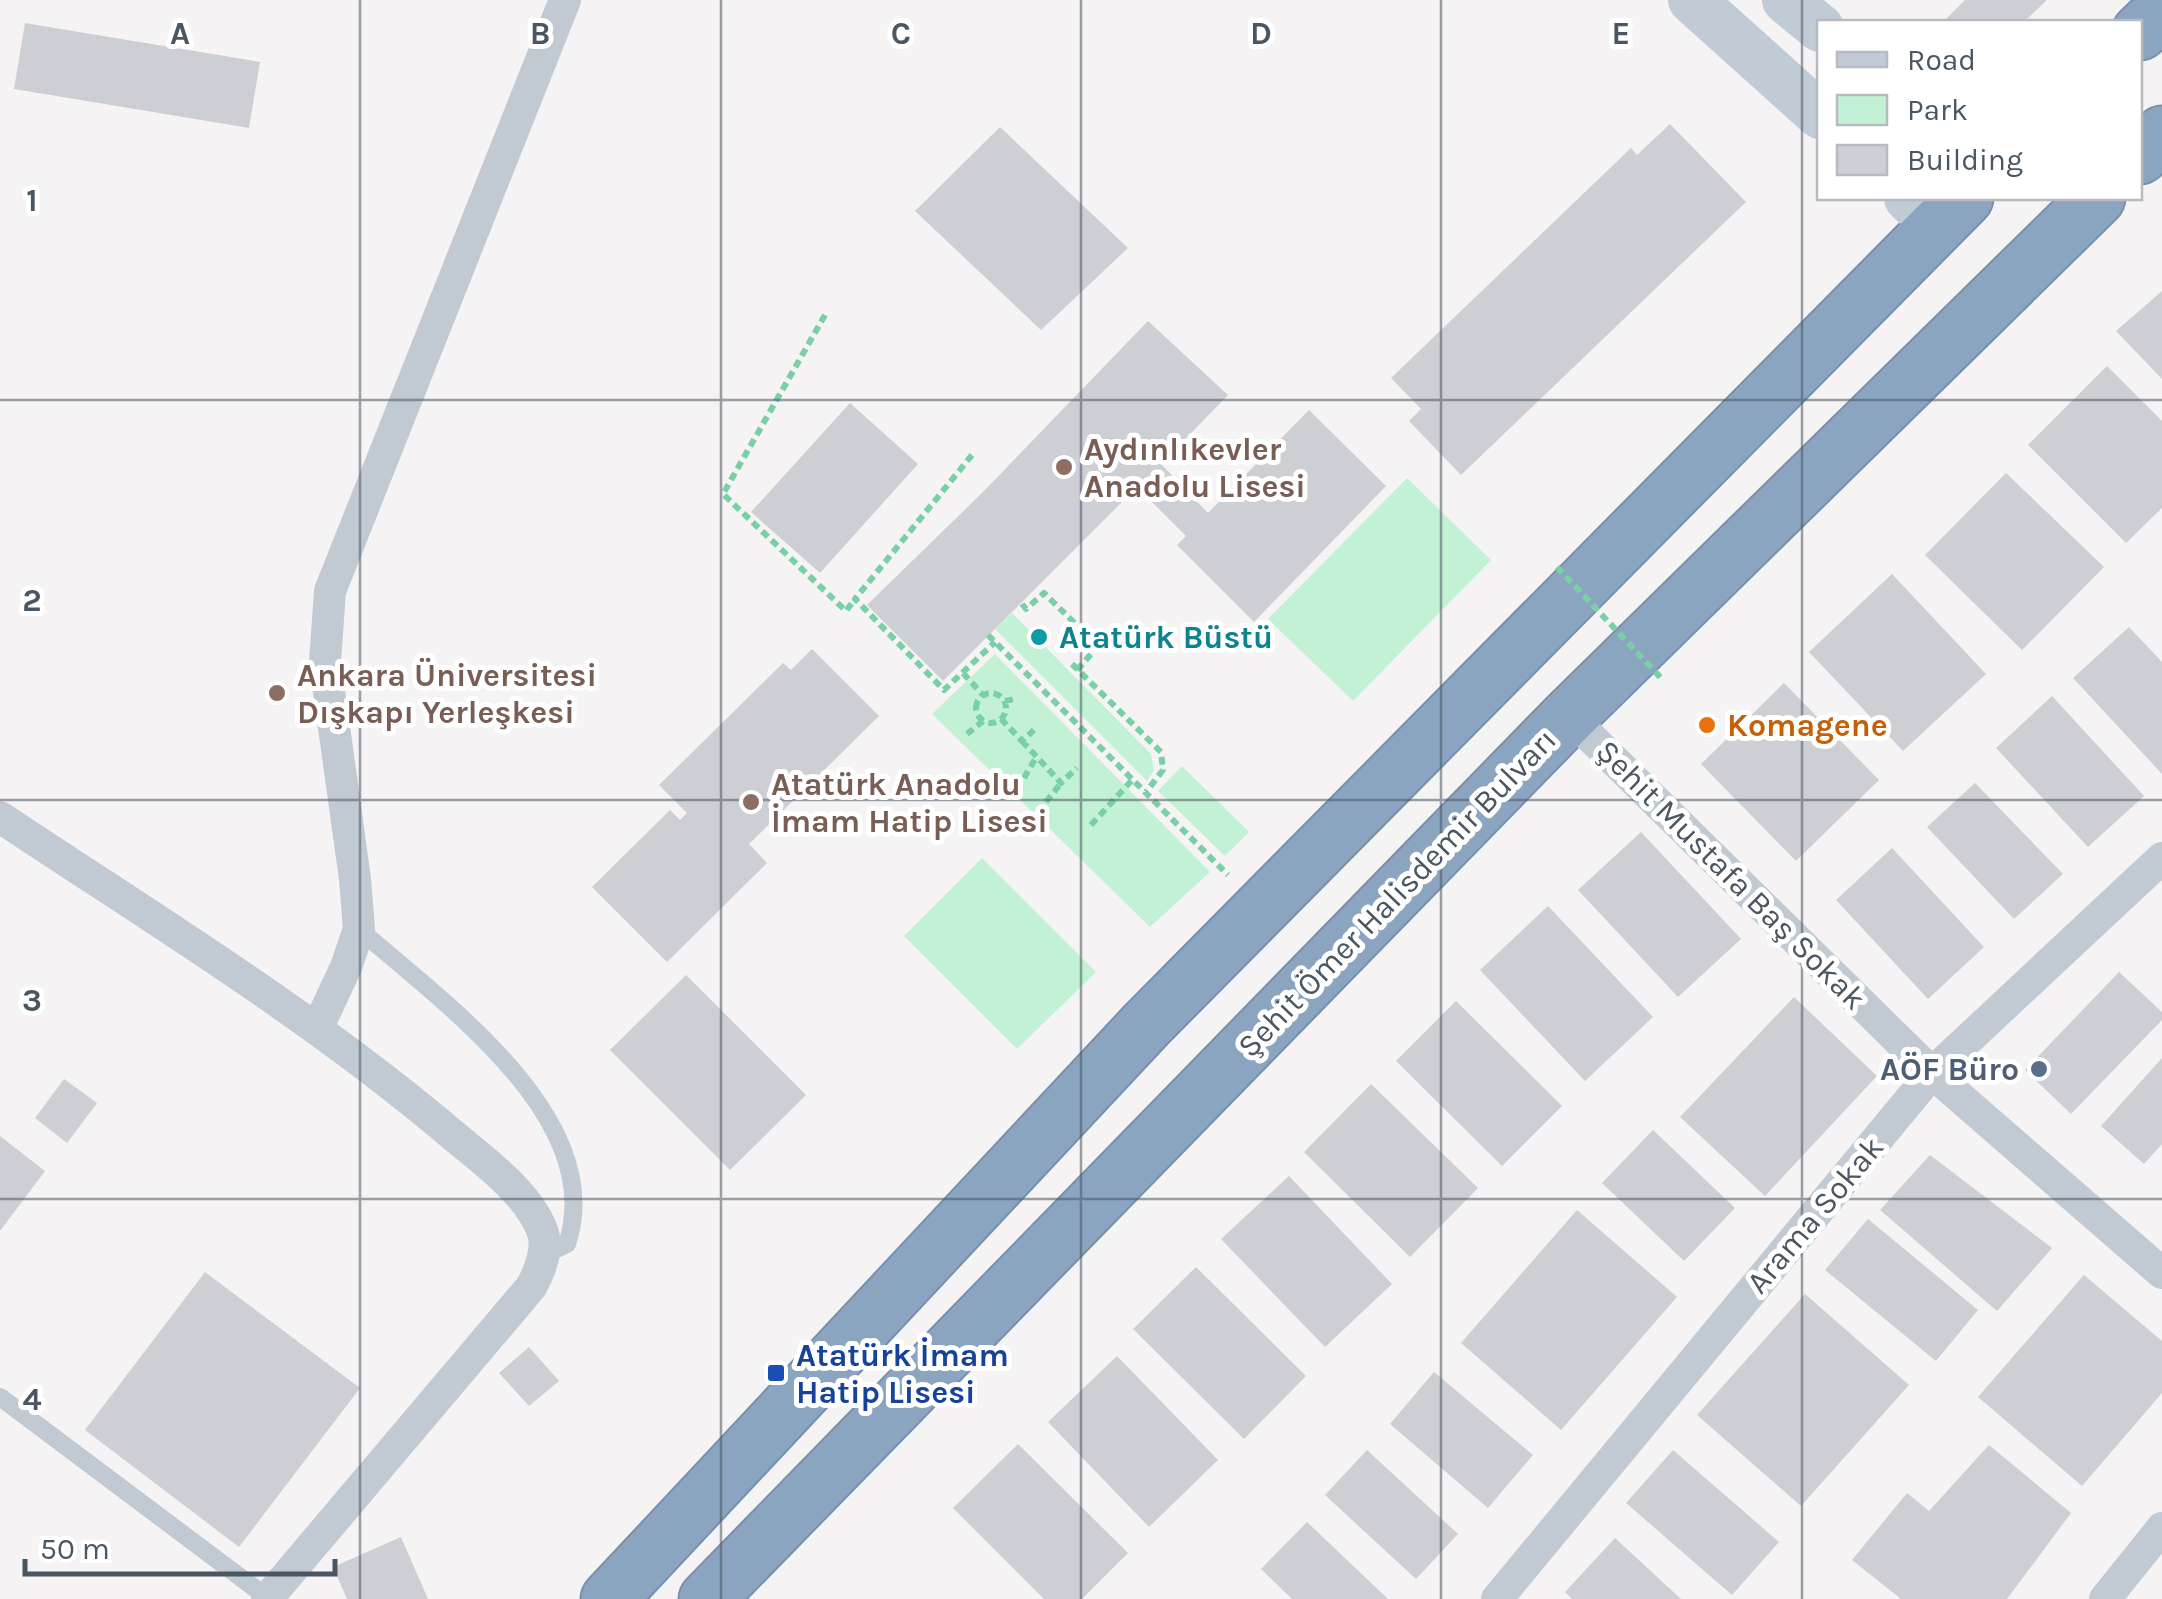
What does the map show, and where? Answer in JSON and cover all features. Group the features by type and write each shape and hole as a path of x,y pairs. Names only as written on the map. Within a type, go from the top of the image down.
{"highway":[{"path":"2142,30 2162,11"},
{"path":"2142,154 2162,134"},
{"name":"Şehit Ömer Halisdemir Bulvarı","path":"707,1599 1570,716 2095,200"},
{"path":"609,1599 1146,1025 1937,207"}],"main road":[{"path":"1692,0 1817,112"},
{"path":"1786,0 1817,26"}],"street":[{"path":"317,1029 346,967 358,929 356,879 325,662 330,591 565,0"},
{"name":"Şehit Mustafa Baş Sokak","path":"1570,716 1932,1073 2162,1273"},
{"path":"0,816 317,1029 407,1096 512,1185 543,1231 542,1266 530,1287 267,1599"},
{"name":"Arama Sokak","path":"1497,1599 1932,1073 2162,858"},
{"path":"2105,1599 2162,1528"}],"lane":[{"path":"358,929 512,1066 538,1102 561,1144 574,1224 567,1244 542,1256"},
{"path":"0,1397 267,1599"}],"path":[{"path":"825,315 723,494 846,611 972,455"},
{"path":"1557,568 1661,678"},
{"path":"1023,608 1044,593 1098,646 1074,667 1161,752 1163,770 1146,792"},
{"path":"856,599 944,690 995,642"},
{"path":"988,635 1261,908"},
{"path":"963,673 983,695"},
{"path":"1005,700 1002,719 992,723 983,720 976,708 983,695 992,692 1005,700 1015,699"},
{"path":"1002,719 1062,783"},
{"path":"968,734 983,720"},
{"path":"1022,740 1034,730"},
{"path":"1024,778 1037,756"},
{"path":"1046,802 1078,768"},
{"path":"1091,825 1132,779"}],"green space":[{"path":"1407,478 1491,560 1353,701 1268,619"},
{"path":"1012,613 1151,754 1154,770 1147,781 995,629"},
{"path":"995,654 1210,872 1150,927 932,714"},
{"path":"1182,766 1249,832 1225,856 1158,791"},
{"path":"982,858 1096,972 1017,1049 904,936"}],"building":[{"path":"1965,0 2047,0 2026,20 1945,20"},
{"path":"25,23 260,62 249,128 14,89"},
{"path":"1670,124 1746,202 1461,475 1409,421 1421,409 1391,378 1631,148 1637,155"},
{"path":"1000,127 1128,248 1041,330 915,211"},
{"path":"2162,291 2162,379 2116,331"},
{"path":"1148,321 1228,395 1161,464 1208,513 1309,410 1386,486 1254,622 1177,545 1186,536 1137,487 943,681 867,605"},
{"path":"2107,366 2162,421 2162,508 2126,543 2028,445"},
{"path":"850,403 918,464 820,573 751,512"},
{"path":"2006,473 2104,567 2022,650 1925,555"},
{"path":"1892,574 1986,674 1903,751 1809,652"},
{"path":"2129,627 2162,662 2162,774 2073,678"},
{"path":"812,649 879,716 749,844 767,863 667,962 592,887 670,810 680,820 687,813 659,785 783,663 791,670"},
{"path":"1784,683 1879,780 1796,861 1701,764"},
{"path":"2052,696 2144,796 2088,847 1996,748"},
{"path":"1975,783 2063,874 2014,919 1927,827"},
{"path":"1641,832 1741,939 1678,997 1578,890"},
{"path":"1892,848 1984,947 1928,999 1836,900"},
{"path":"1548,906 1653,1017 1585,1081 1480,970"},
{"path":"2119,972 2162,1012 2162,1020 2071,1114 2025,1070"},
{"path":"686,975 806,1095 730,1170 610,1050"},
{"path":"1794,997 1877,1076 1765,1196 1680,1117"},
{"path":"1456,1001 1562,1106 1502,1166 1396,1061"},
{"path":"2162,1058 2162,1144 2144,1164 2101,1126"},
{"path":"64,1079 97,1103 67,1143 35,1118"},
{"path":"1371,1084 1478,1188 1410,1257 1304,1152"},
{"path":"1653,1130 1735,1208 1684,1261 1602,1183"},
{"path":"0,1136 45,1171 0,1231"},
{"path":"1930,1155 2052,1248 1997,1311 1880,1210"},
{"path":"1289,1176 1392,1284 1325,1347 1221,1239"},
{"path":"1577,1210 1677,1297 1561,1430 1461,1343"},
{"path":"1868,1219 1978,1310 1936,1361 1825,1270"},
{"path":"1196,1267 1306,1376 1244,1439 1133,1329"},
{"path":"205,1272 360,1388 239,1547 85,1430"},
{"path":"2084,1275 2162,1341 2162,1393 2082,1486 1978,1397"},
{"path":"1805,1294 1909,1385 1801,1506 1697,1415"},
{"path":"529,1347 559,1381 529,1406 499,1373"},
{"path":"1117,1356 1218,1460 1149,1527 1048,1422"},
{"path":"1434,1372 1533,1455 1488,1508 1390,1424"},
{"path":"1018,1444 1128,1553 1082,1599 1044,1599 953,1508"},
{"path":"1989,1445 2071,1513 2007,1599 1901,1599 1852,1560 1907,1493 1929,1511"},
{"path":"1367,1450 1458,1534 1416,1579 1325,1495"},
{"path":"1673,1450 1779,1542 1732,1595 1626,1503"},
{"path":"1307,1522 1388,1599 1292,1599 1261,1569"},
{"path":"401,1537 428,1599 347,1599 333,1567"},
{"path":"1615,1538 1681,1599 1572,1599 1565,1592"}],"place":[{"name":"Aydınlıkevler Anadolu Lisesi","path":"1064,467"},
{"name":"Atatürk Büstü","path":"1039,637"},
{"name":"Ankara Üniversitesi Dışkapı Yerleşkesi","path":"277,693"},
{"name":"Komagene","path":"1707,725"},
{"name":"Atatürk Anadolu İmam Hatip Lisesi","path":"751,802"},
{"name":"AÖF Büro","path":"2039,1069"},
{"name":"Atatürk İmam Hatip Lisesi","path":"776,1373"}]}
